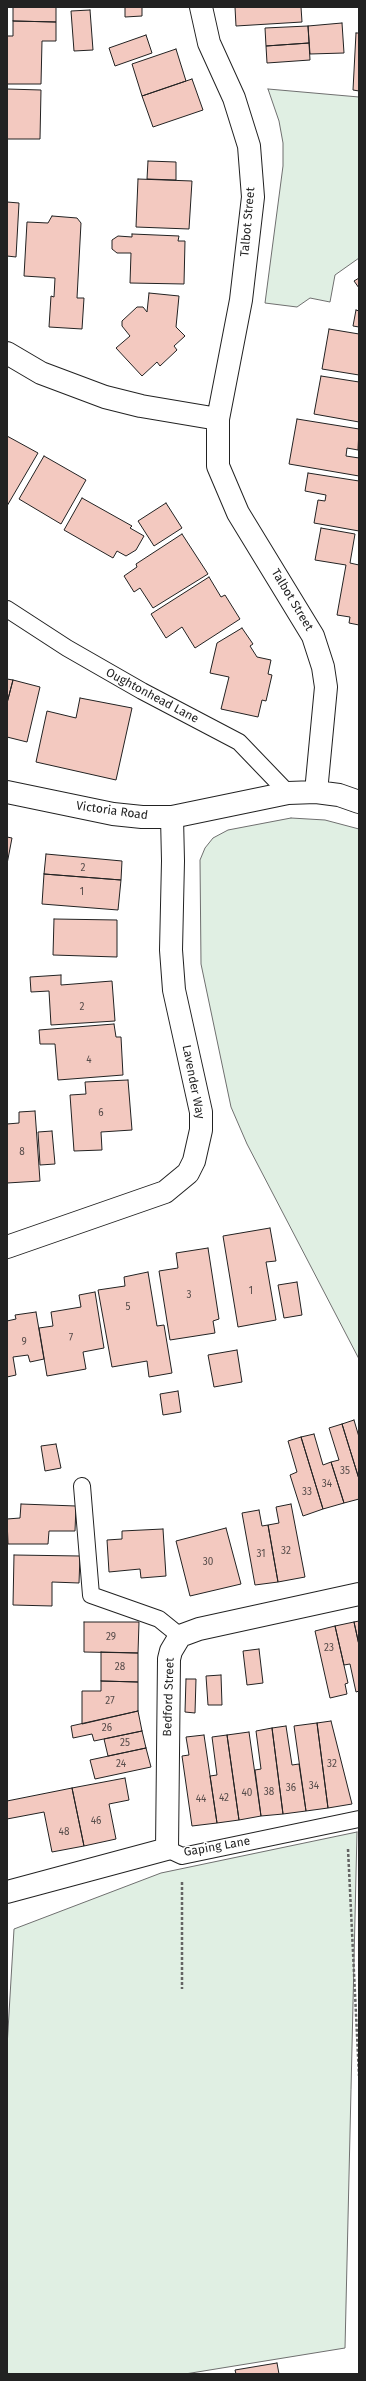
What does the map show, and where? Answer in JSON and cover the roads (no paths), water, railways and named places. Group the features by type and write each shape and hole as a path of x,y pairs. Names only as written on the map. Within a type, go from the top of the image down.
{"street":[{"name":"Talbot Street","path":"201,7 209,43 234,98 249,146 253,197 241,300 218,419 218,466 225,487 238,513 313,636 323,667 326,687 316,792"},
{"path":"7,353 41,373 105,397 141,406 218,419"},
{"name":"Victoria Road","path":"7,792 113,814 142,817 172,817 288,792 316,792 339,796 359,802"},
{"name":"Lavender Way","path":"7,1247 165,1192 188,1173 194,1161 200,1142 201,1112 174,990 172,958 172,817"},
{"path":"180,1636 199,1629 359,1594"},
{"name":"Bedford Street","path":"174,1853 169,1659 171,1651 180,1636"},
{"name":"Gaping Lane","path":"7,1892 174,1853"}],"lane":[{"name":"Oughtonhead Lane","path":"7,609 67,648 142,691 239,742 288,792"},
{"path":"82,1486 91,1595 159,1619 180,1636"},
{"name":"Gaping Lane","path":"174,1853 353,1820"}]}
